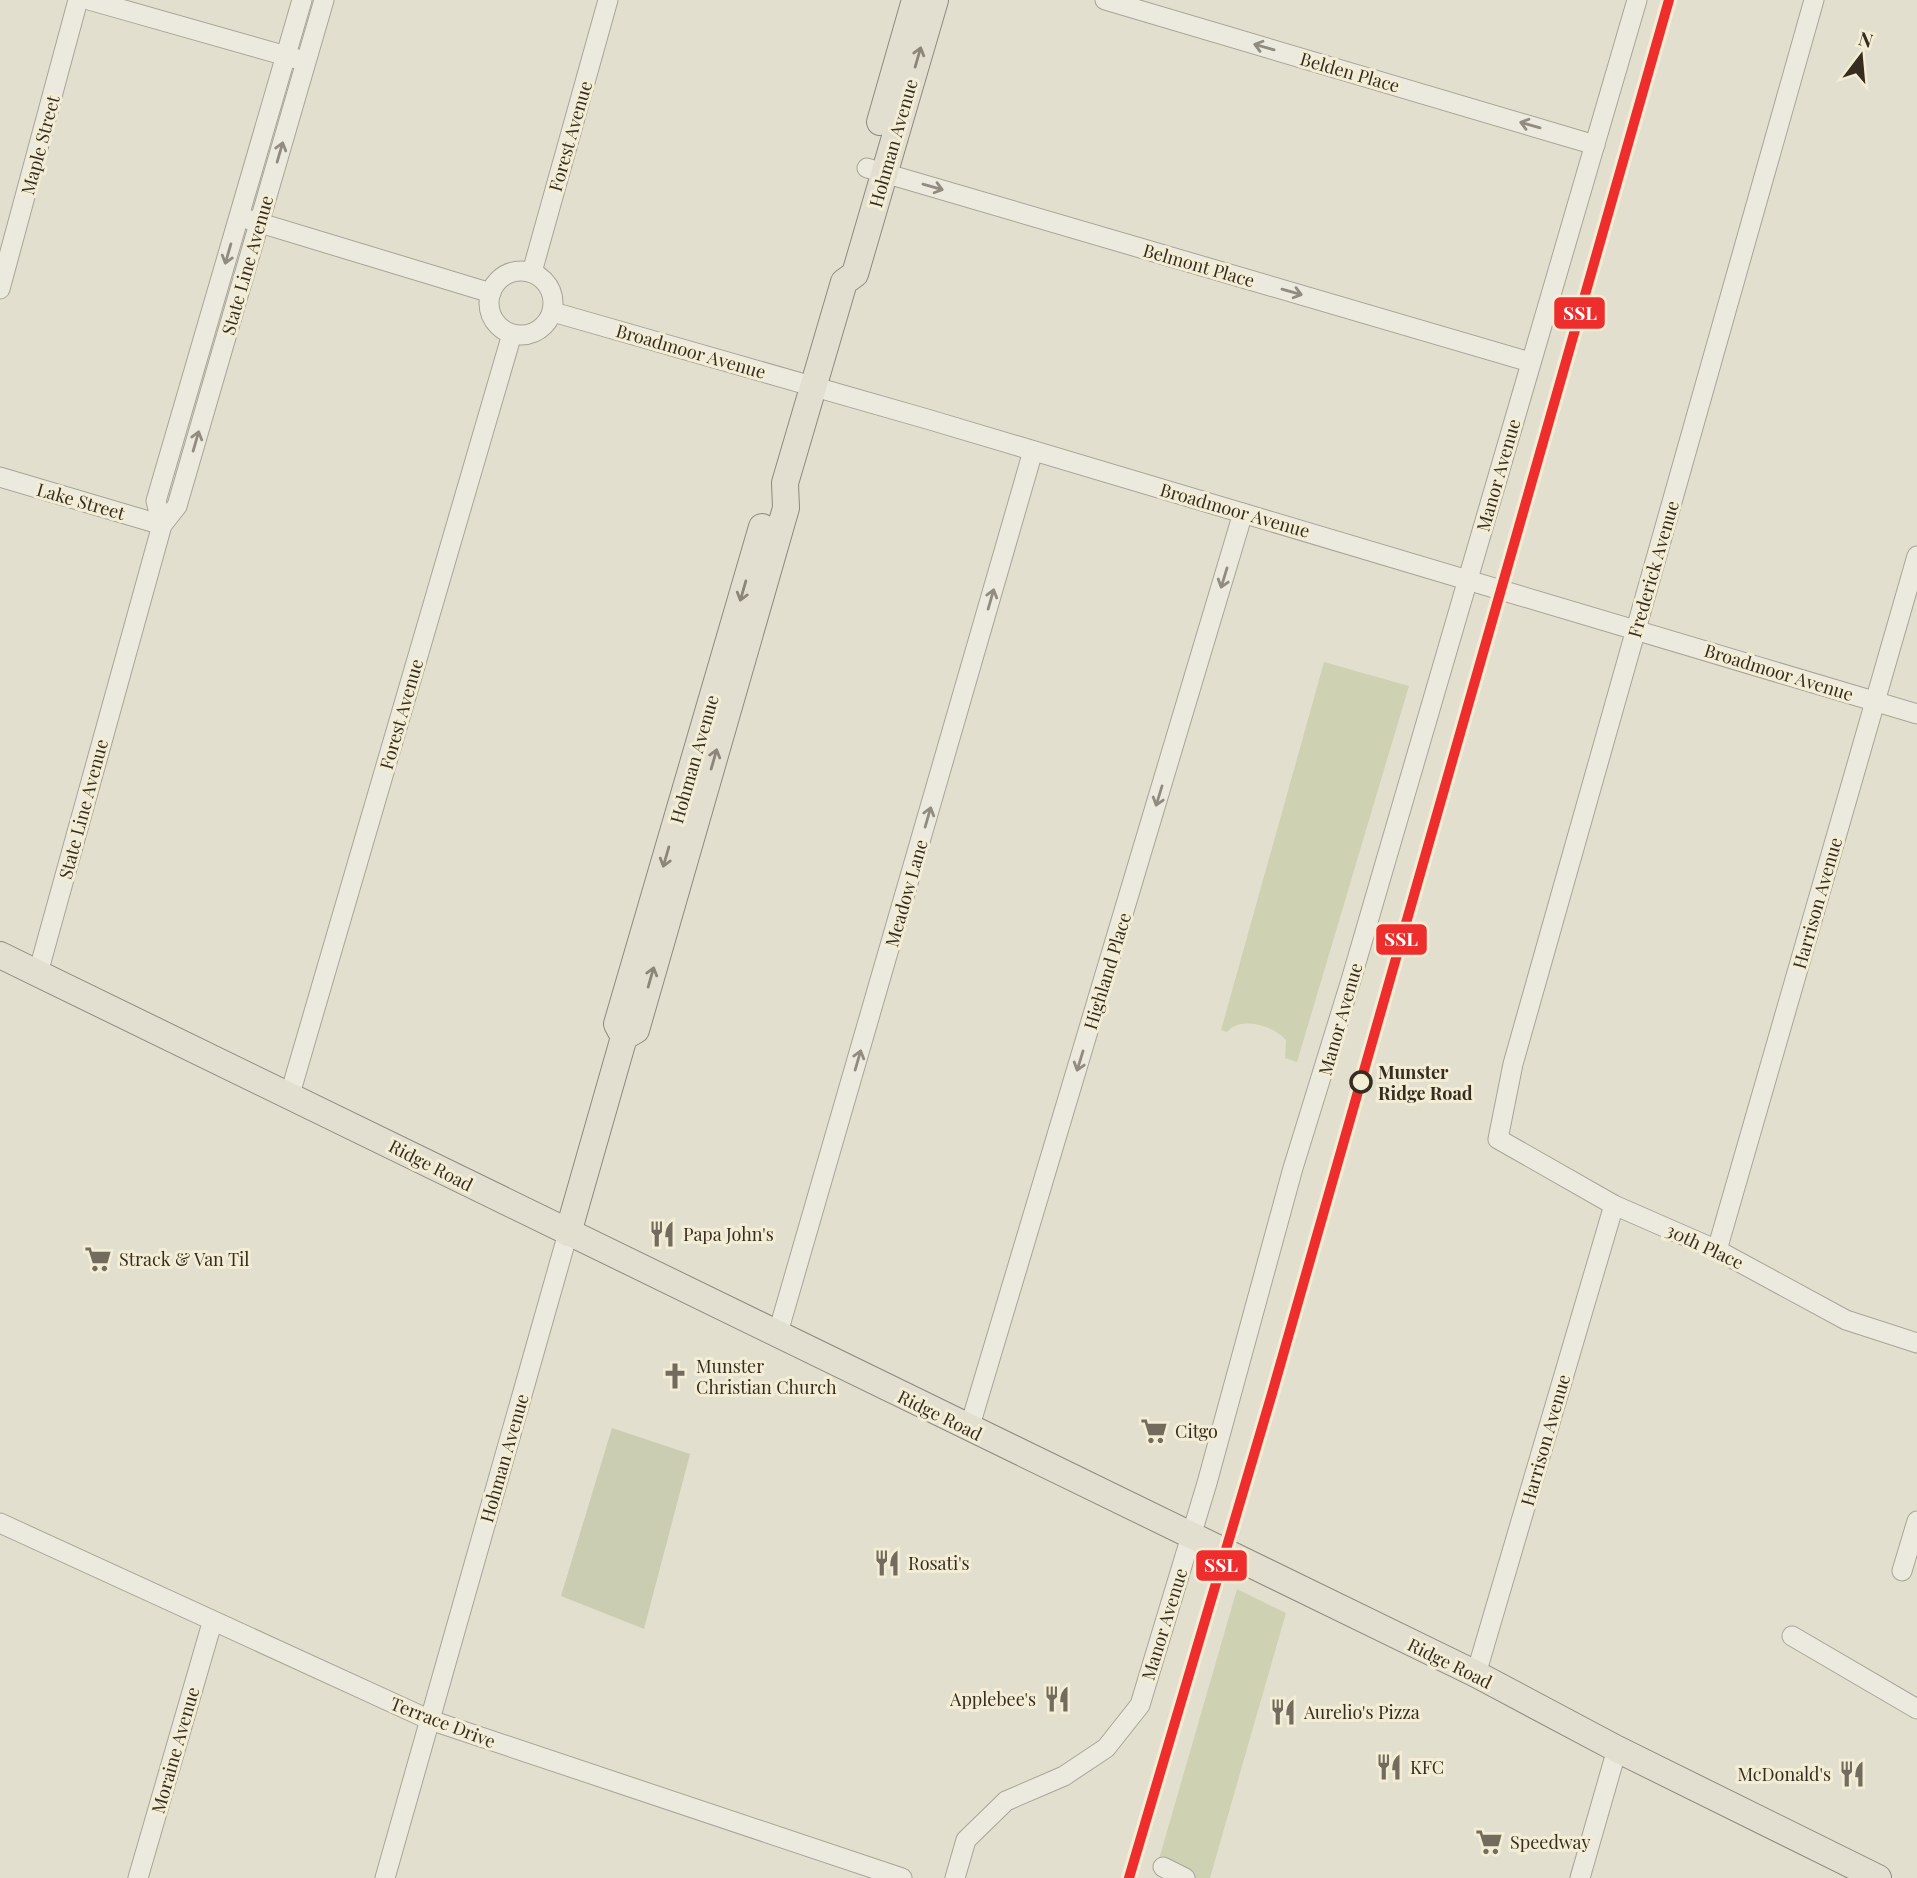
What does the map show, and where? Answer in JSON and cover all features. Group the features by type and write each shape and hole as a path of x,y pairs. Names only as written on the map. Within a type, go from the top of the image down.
{"main road":[{"name":"Hohman Avenue","path":"876,171 915,0"},
{"name":"Hohman Avenue","path":"568,1233 624,1037 617,1024 769,504 785,483 844,282 839,268 876,171 934,0"},
{"name":"Ridge Road","path":"0,955 290,1094 1191,1538 1476,1674 1617,1749 1878,1878"}],"street":[{"name":"Maple Street","path":"0,289 9,222 78,0"},
{"path":"89,0 306,61"},
{"name":"State Line Avenue","path":"162,524 156,501 302,0"},
{"name":"State Line Avenue","path":"38,973 162,524 177,506 324,0"},
{"name":"Forest Avenue","path":"532,272 608,0"},
{"name":"Belden Place","path":"1105,0 1595,145"},
{"name":"Manor Avenue","path":"955,1878 966,1840 1006,1801 1064,1776 1106,1748 1140,1704 1191,1538 1293,1168 1469,580 1637,0"},
{"name":"Frederick Avenue","path":"1498,1139 1513,1064 1814,0"},
{"name":"Belmont Place","path":"876,171 1530,362"},
{"path":"239,216 491,293"},
{"path":"512,272 532,272 541,277 552,292 553,312 537,331 512,334 495,322 491,313 491,293 495,284 512,272"},
{"name":"Broadmoor Avenue","path":"553,312 813,385 1917,713"},
{"name":"Forest Avenue","path":"290,1094 512,334"},
{"name":"Meadow Lane","path":"777,1336 1033,451"},
{"name":"Lake Street","path":"0,477 162,524"},
{"name":"Highland Place","path":"970,1429 1243,513"},
{"name":"Harrison Avenue","path":"1717,1250 1917,556"},
{"name":"30th Place","path":"1498,1139 1615,1205 1717,1250 1846,1320 1917,1343"},
{"name":"Harrison Avenue","path":"1476,1674 1615,1205"},
{"name":"Hohman Avenue","path":"385,1878 568,1233"},
{"path":"1902,1571 1917,1521"},
{"name":"Terrace Drive","path":"0,1523 212,1623 430,1720 902,1878"},
{"name":"Moraine Avenue","path":"138,1878 212,1623"},
{"path":"1792,1636 1917,1709"},
{"path":"1580,1878 1617,1749"},
{"path":"1163,1867 1185,1878"}],"green space":[{"path":"1324,662 1409,686 1297,1062 1285,1058 1286,1040 1273,1030 1256,1024 1240,1024 1227,1032 1221,1030"},
{"path":"612,1428 690,1454 644,1629 561,1596"},
{"path":"1237,1589 1286,1613 1210,1878 1192,1878 1159,1859"}],"transit line":[{"name":"SSL","path":"1129,1878 1271,1397 1669,0"}],"place":[{"name":"Munster Ridge Road","path":"1361,1082"},
{"name":"Papa John's","path":"662,1234"},
{"name":"Strack & Van Til","path":"98,1259"},
{"name":"Munster Christian Church","path":"675,1376"},
{"name":"Citgo","path":"1154,1431"},
{"name":"Rosati's","path":"887,1563"},
{"name":"Applebee's","path":"1057,1699"},
{"name":"Aurelio's Pizza","path":"1283,1712"},
{"name":"KFC","path":"1389,1767"},
{"name":"McDonald's","path":"1852,1774"},
{"name":"Speedway","path":"1489,1842"}]}
